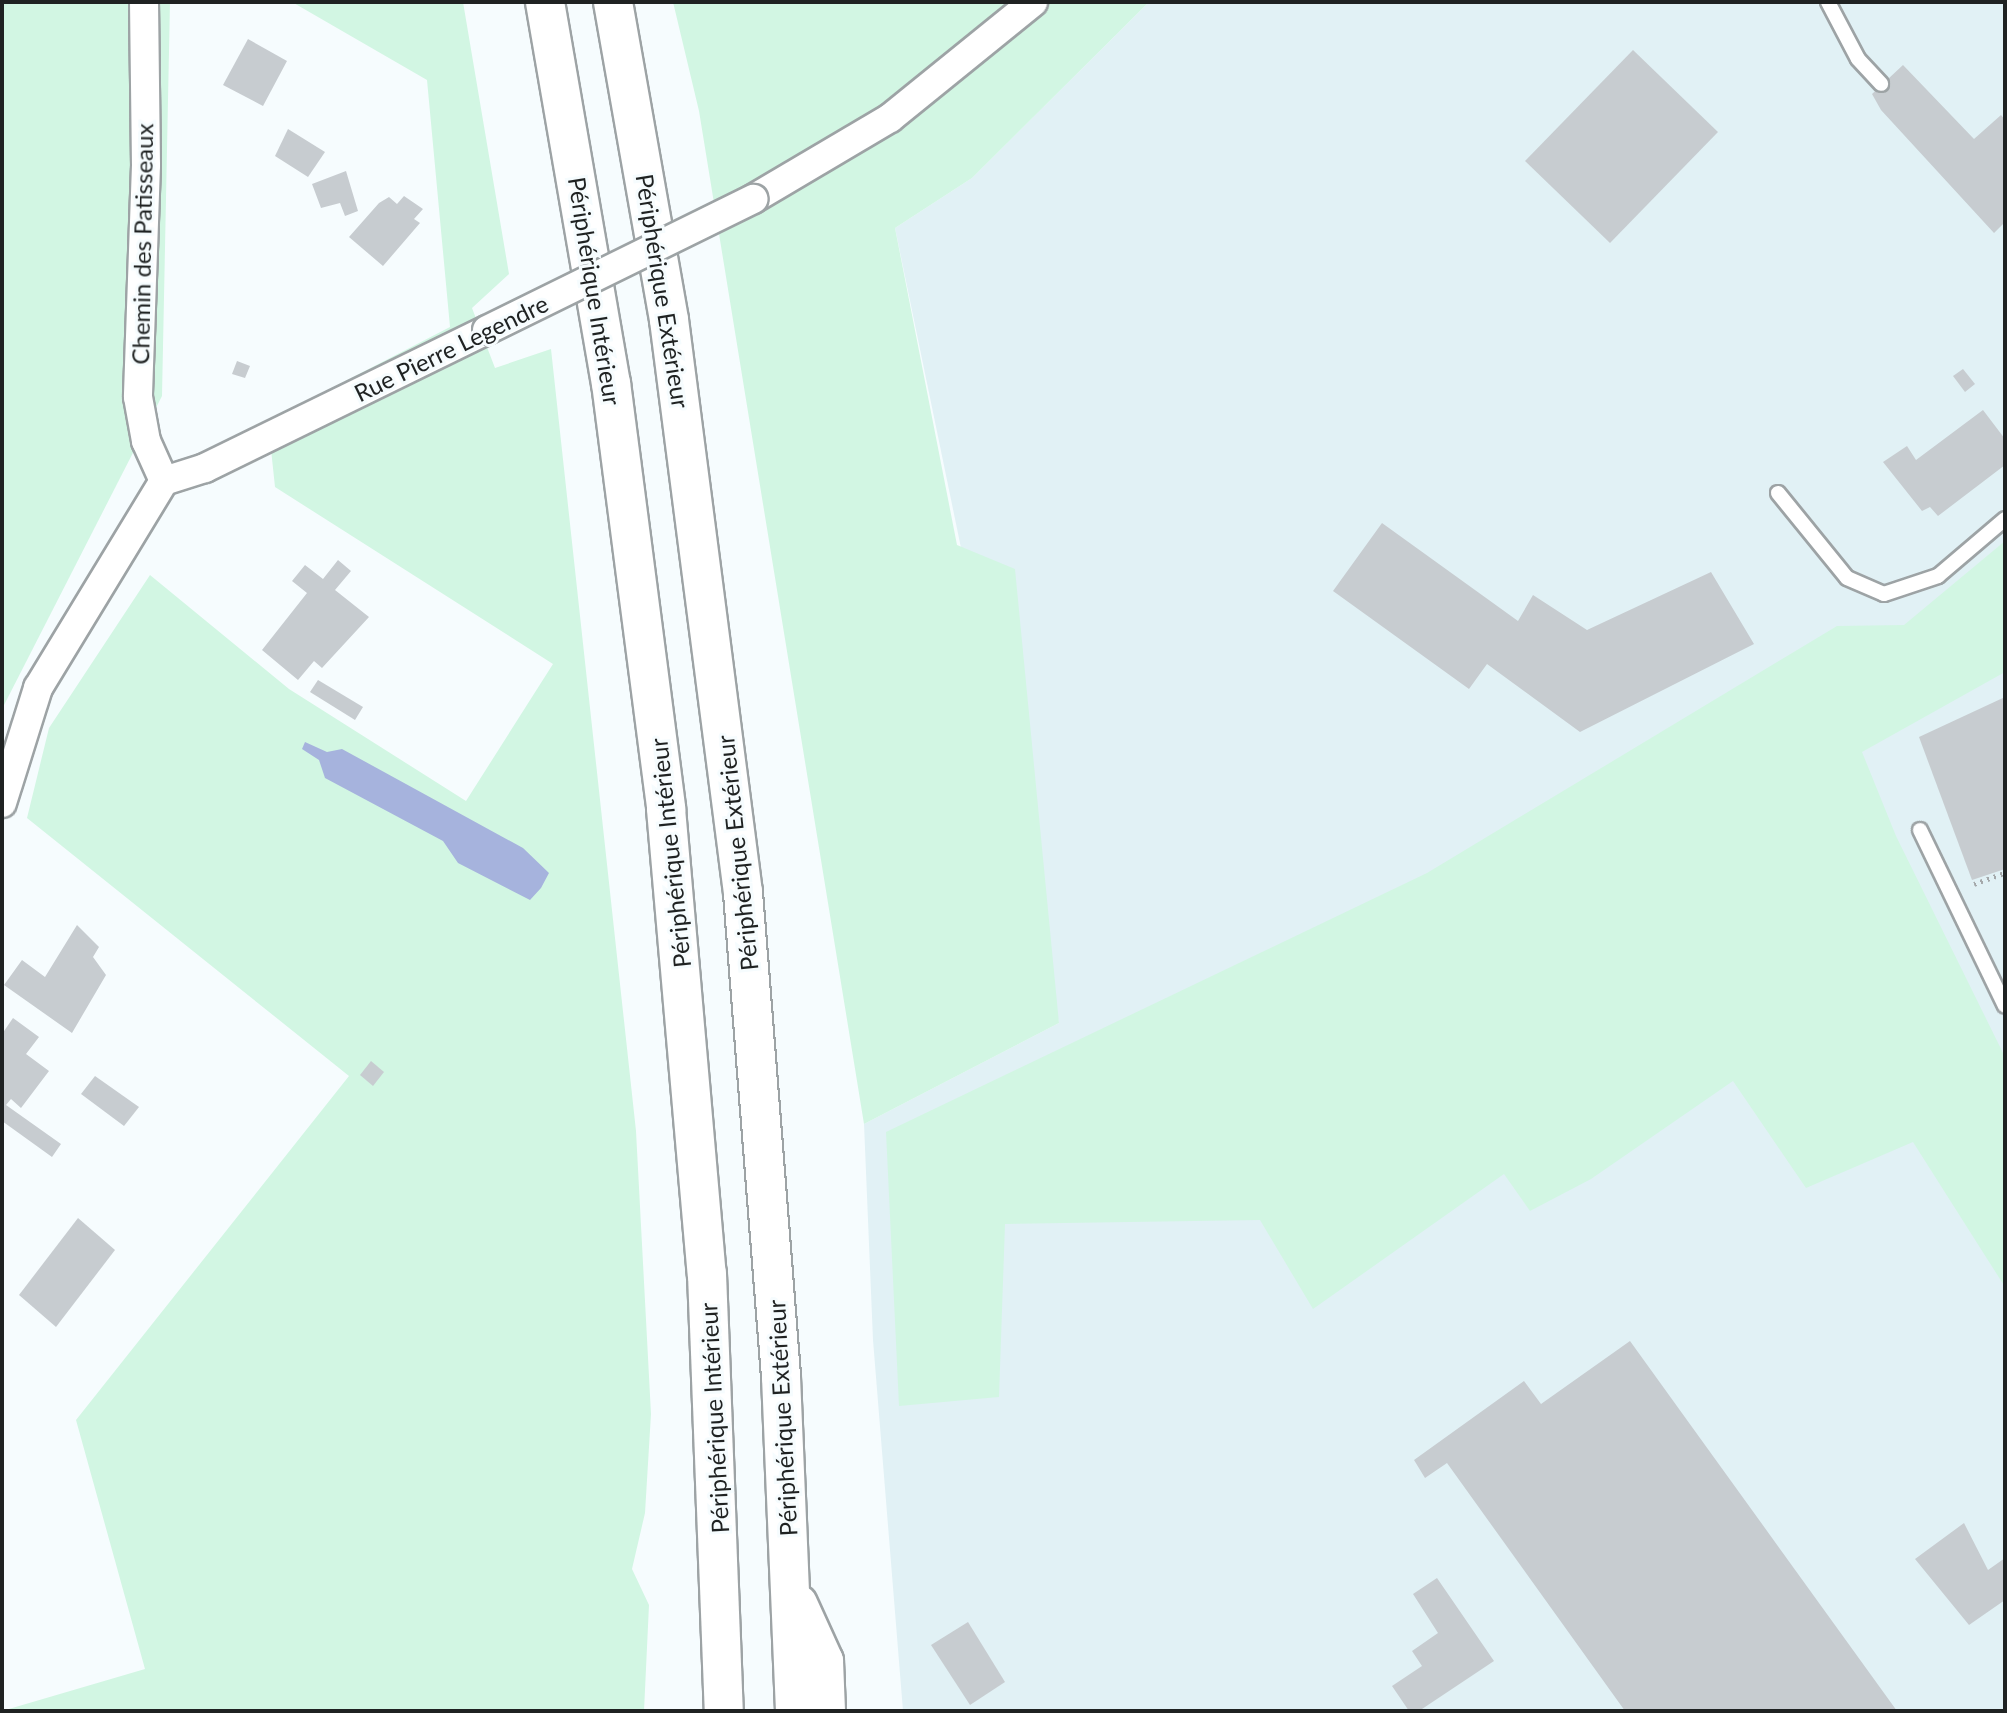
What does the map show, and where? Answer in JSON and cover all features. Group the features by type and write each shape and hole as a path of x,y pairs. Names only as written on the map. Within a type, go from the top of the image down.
{"highway":[{"name":"Périphérique Intérieur","path":"545,2 611,383 667,822 707,1275 719,1702"},
{"name":"Périphérique Extérieur","path":"613,2 669,320 726,743 765,1143 791,1590 795,1711"},
{"path":"791,1590 824,1661 826,1711"}],"street":[{"name":"Chemin des Patisseaux","path":"144,2 146,165 138,397 146,441 164,481"},
{"name":"Rue Pierre Legendre","path":"164,481 205,468 753,199 890,118 1033,2"},
{"path":"2,803 38,688 164,481"}],"lane":[{"path":"1828,2 1858,59 1881,84"},
{"path":"1777,493 1847,578 1884,594 1938,576 2005,519"},
{"path":"1920,830 2005,1006"}],"shaded area":[{"path":"1149,2 2005,2 2005,1711 903,1711 873,1340 864,1124 1059,1023 895,228 972,178"}],"green space":[{"path":"2,2 170,2 162,396 2,709"},
{"path":"292,2 463,2 509,274 472,308 495,368 551,349 636,1131 651,1414 645,1513 632,1569 649,1605 644,1711 2,1711 145,1669 76,1420 349,1076 27,818 49,728 150,575 289,689 466,801 553,664 275,487 268,421 450,327 427,80"},
{"path":"673,2 1149,2 972,178 895,228 957,545 1015,569 1059,1023 864,1124 699,111"},
{"path":"2005,541 2005,672 1862,752 1896,836 2005,1057 2005,1287 1913,1142 1806,1188 1733,1081 1591,1179 1530,1211 1504,1174 1313,1309 1260,1220 1005,1224 999,1397 899,1406 886,1132 1427,873 1837,626 1904,625"}],"water":[{"path":"305,742 327,752 342,749 523,848 549,873 541,888 530,900 458,863 443,841 325,778 319,760 302,749"}],"building":[{"path":"248,39 287,61 263,106 223,85"},
{"path":"1633,50 1718,132 1610,243 1525,161"},
{"path":"1903,65 1974,139 2001,115 2005,120 2005,222 1994,233 1881,110 1872,94"},
{"path":"288,129 325,152 308,177 275,156"},
{"path":"346,171 358,211 345,216 340,203 321,208 312,184"},
{"path":"404,196 423,209 414,219 420,223 383,266 349,237 379,203 389,197 397,204"},
{"path":"237,361 250,366 245,378 232,374"},
{"path":"1963,369 1975,384 1965,392 1953,376"},
{"path":"1983,410 2005,439 2005,465 1938,516 1930,507 1922,511 1883,462 1907,446 1916,460"},
{"path":"1382,523 1518,621 1533,595 1587,630 1711,572 1754,644 1580,732 1487,664 1469,689 1333,591"},
{"path":"338,560 351,571 335,590 369,617 322,668 314,661 298,680 262,650 307,593 292,581 305,565 323,579"},
{"path":"318,680 363,707 355,720 310,692"},
{"path":"2005,697 2005,869 1972,880 1919,737"},
{"path":"77,925 99,947 93,957 106,975 72,1033 4,985 22,960 45,977"},
{"path":"13,1018 39,1037 26,1054 49,1071 21,1108 11,1099 6,1105 61,1144 52,1157 2,1121 2,1034"},
{"path":"371,1061 384,1072 373,1086 360,1075"},
{"path":"95,1076 139,1107 124,1126 81,1094"},
{"path":"78,1218 115,1250 56,1327 19,1295"},
{"path":"1630,1341 1897,1711 1625,1711 1447,1463 1425,1478 1414,1460 1524,1381 1541,1404"},
{"path":"1964,1523 1988,1570 2005,1558 2005,1600 1969,1625 1915,1559"},
{"path":"1437,1578 1494,1661 1419,1711 1409,1711 1392,1686 1422,1666 1412,1651 1438,1633 1413,1594"},
{"path":"968,1622 1005,1682 970,1705 931,1645"}]}
